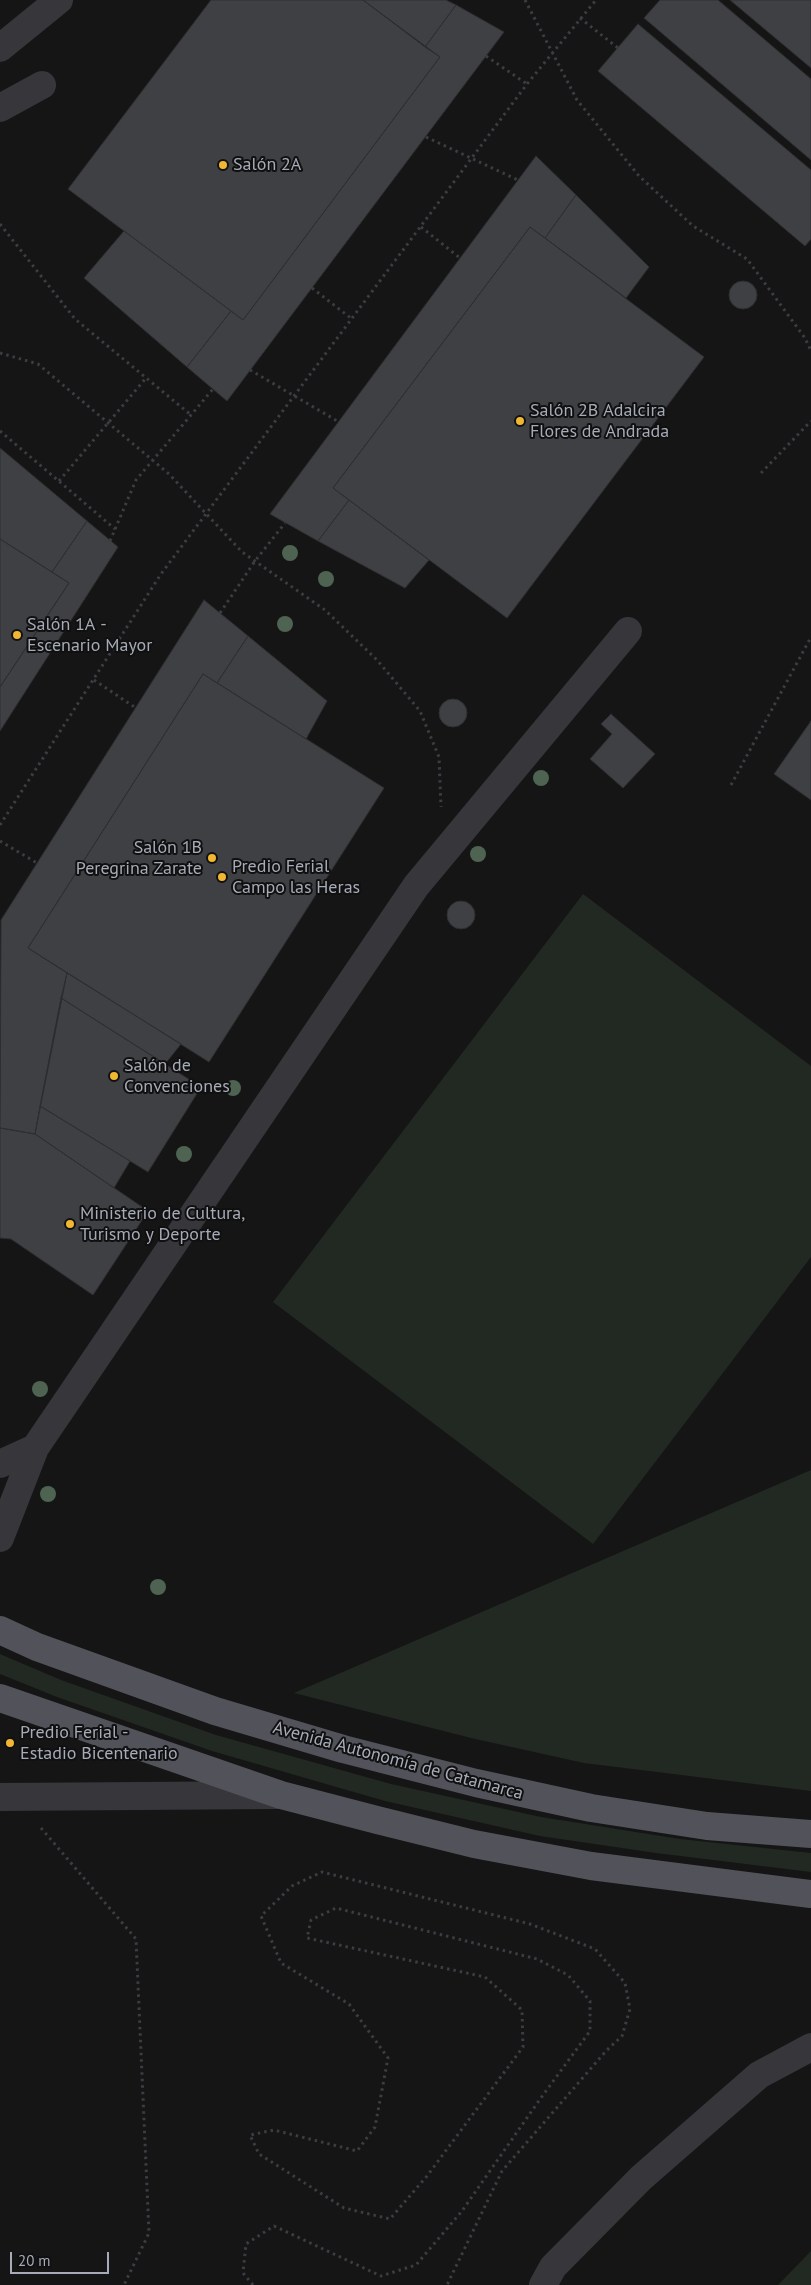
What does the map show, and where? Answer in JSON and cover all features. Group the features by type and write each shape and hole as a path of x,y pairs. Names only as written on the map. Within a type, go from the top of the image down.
{"main road":[{"name":"Avenida Autonomía de Catamarca","path":"0,1630 37,1647 215,1712 343,1749 476,1784 591,1808 707,1826 811,1834"},
{"path":"0,1698 281,1795 474,1844 591,1866 811,1894"}],"street":[{"path":"0,48 58,0"},
{"path":"0,108 42,84"},
{"path":"0,1538 35,1448 405,902 442,853 628,631"},
{"path":"0,1464 35,1448"},
{"path":"0,1796 281,1795"},
{"path":"543,2285 553,2267 641,2178 759,2075 811,2047"}],"path":[{"path":"525,0 577,100 640,176 693,226 747,260 805,338 811,351"},
{"path":"0,825 161,574 527,84 596,0"},
{"path":"580,18 618,48"},
{"path":"486,56 527,84"},
{"path":"426,137 518,180"},
{"path":"0,224 75,319 191,415"},
{"path":"421,227 460,258"},
{"path":"312,288 352,319"},
{"path":"0,353 38,364 169,474 242,552 325,610 377,660 420,711 439,757 442,853"},
{"path":"250,370 339,422"},
{"path":"59,481 146,378"},
{"path":"110,541 136,480 213,389"},
{"path":"761,473 811,421"},
{"path":"0,431 115,529"},
{"path":"220,613 255,561 285,523"},
{"path":"731,785 811,637"},
{"path":"94,680 136,708"},
{"path":"0,841 37,863"},
{"path":"38,1824 136,1939 149,2233 124,2285"},
{"path":"254,2285 243,2273 246,2244 274,2226 381,2276 416,2265 462,2210 590,2031 590,2001 568,1975 537,1959 336,1908 311,1920 307,1938 485,1977 522,2010 523,2048 427,2176 390,2219 344,2208 259,2154 250,2135 274,2130 357,2151 375,2127 388,2058 349,2004 281,1963 261,1916 292,1886 322,1872 530,1924 595,1949 625,1983 630,2008 622,2036 502,2171 447,2285"}],"shaded area":[{"path":"583,894 811,1066 811,1257 593,1544 273,1302"},
{"path":"811,1470 811,1791 584,1763 471,1738 294,1693"},
{"path":"0,1654 61,1680 216,1735 391,1784 541,1817 680,1839 811,1853 811,1872 656,1853 540,1836 385,1801 212,1751 57,1697 0,1674"},
{"path":"811,2251 811,2285 778,2285"}],"building":[{"name":"Salón 2A","path":"211,0 363,0 440,57 243,320 68,189"},
{"path":"363,0 446,0 456,5 425,47"},
{"path":"660,0 718,0 811,79 811,160 644,18"},
{"path":"730,0 811,0 811,68"},
{"path":"456,5 504,32 227,401 187,367 231,311 243,320 440,57 425,47"},
{"path":"638,24 811,170 811,239 805,246 598,71"},
{"path":"536,156 576,195 545,238 530,227 333,488 349,500 318,541 270,514"},
{"path":"576,195 649,267 626,298 545,238"},
{"name":"Salón 2B Adalcira Flores de Andrada","path":"530,227 704,357 507,618 333,488"},
{"path":"124,231 231,311 187,367 84,278"},
{"path":"743,281 753,285 757,295 753,305 743,309 733,305 729,295 733,285"},
{"path":"0,448 87,521 52,572 0,539"},
{"path":"349,500 429,560 405,588 318,541"},
{"path":"87,521 118,547 0,731 0,687 69,583 52,572"},
{"name":"Salón 1A - Escenario Mayor","path":"0,539 69,583 0,687"},
{"path":"204,600 248,636 217,683 203,674 28,948 67,973 35,1134 0,1128 1,920"},
{"path":"248,636 327,701 306,739 217,683"},
{"name":"Salón 1B Peregrina Zarate","path":"203,674 384,788 209,1062 28,948"},
{"path":"453,699 463,703 467,713 463,723 453,727 443,723 439,713 443,703"},
{"path":"611,714 655,754 623,788 590,759 612,734 601,724"},
{"path":"811,721 811,800 774,774"},
{"path":"461,901 471,905 475,915 471,925 461,929 451,925 447,915 451,905"},
{"path":"67,973 181,1044 165,1064 61,998"},
{"name":"Salón de Convenciones","path":"61,998 201,1087 148,1172 40,1106"},
{"path":"40,1106 130,1161 114,1188 35,1134"},
{"name":"Ministerio de Cultura, Turismo y Deporte","path":"0,1128 35,1134 148,1211 93,1295 11,1239 0,1238"}],"place":[{"name":"Salón 2A","path":"223,165"},
{"name":"Salón 2B Adalcira Flores de Andrada","path":"520,421"},
{"name":"Salón 1A - Escenario Mayor","path":"17,635"},
{"name":"Salón 1B Peregrina Zarate","path":"212,858"},
{"name":"Predio Ferial Campo las Heras","path":"222,877"},
{"name":"Salón de Convenciones","path":"114,1076"},
{"name":"Ministerio de Cultura, Turismo y Deporte","path":"70,1224"},
{"name":"Predio Ferial - Estadio Bicentenario","path":"10,1743"}]}
